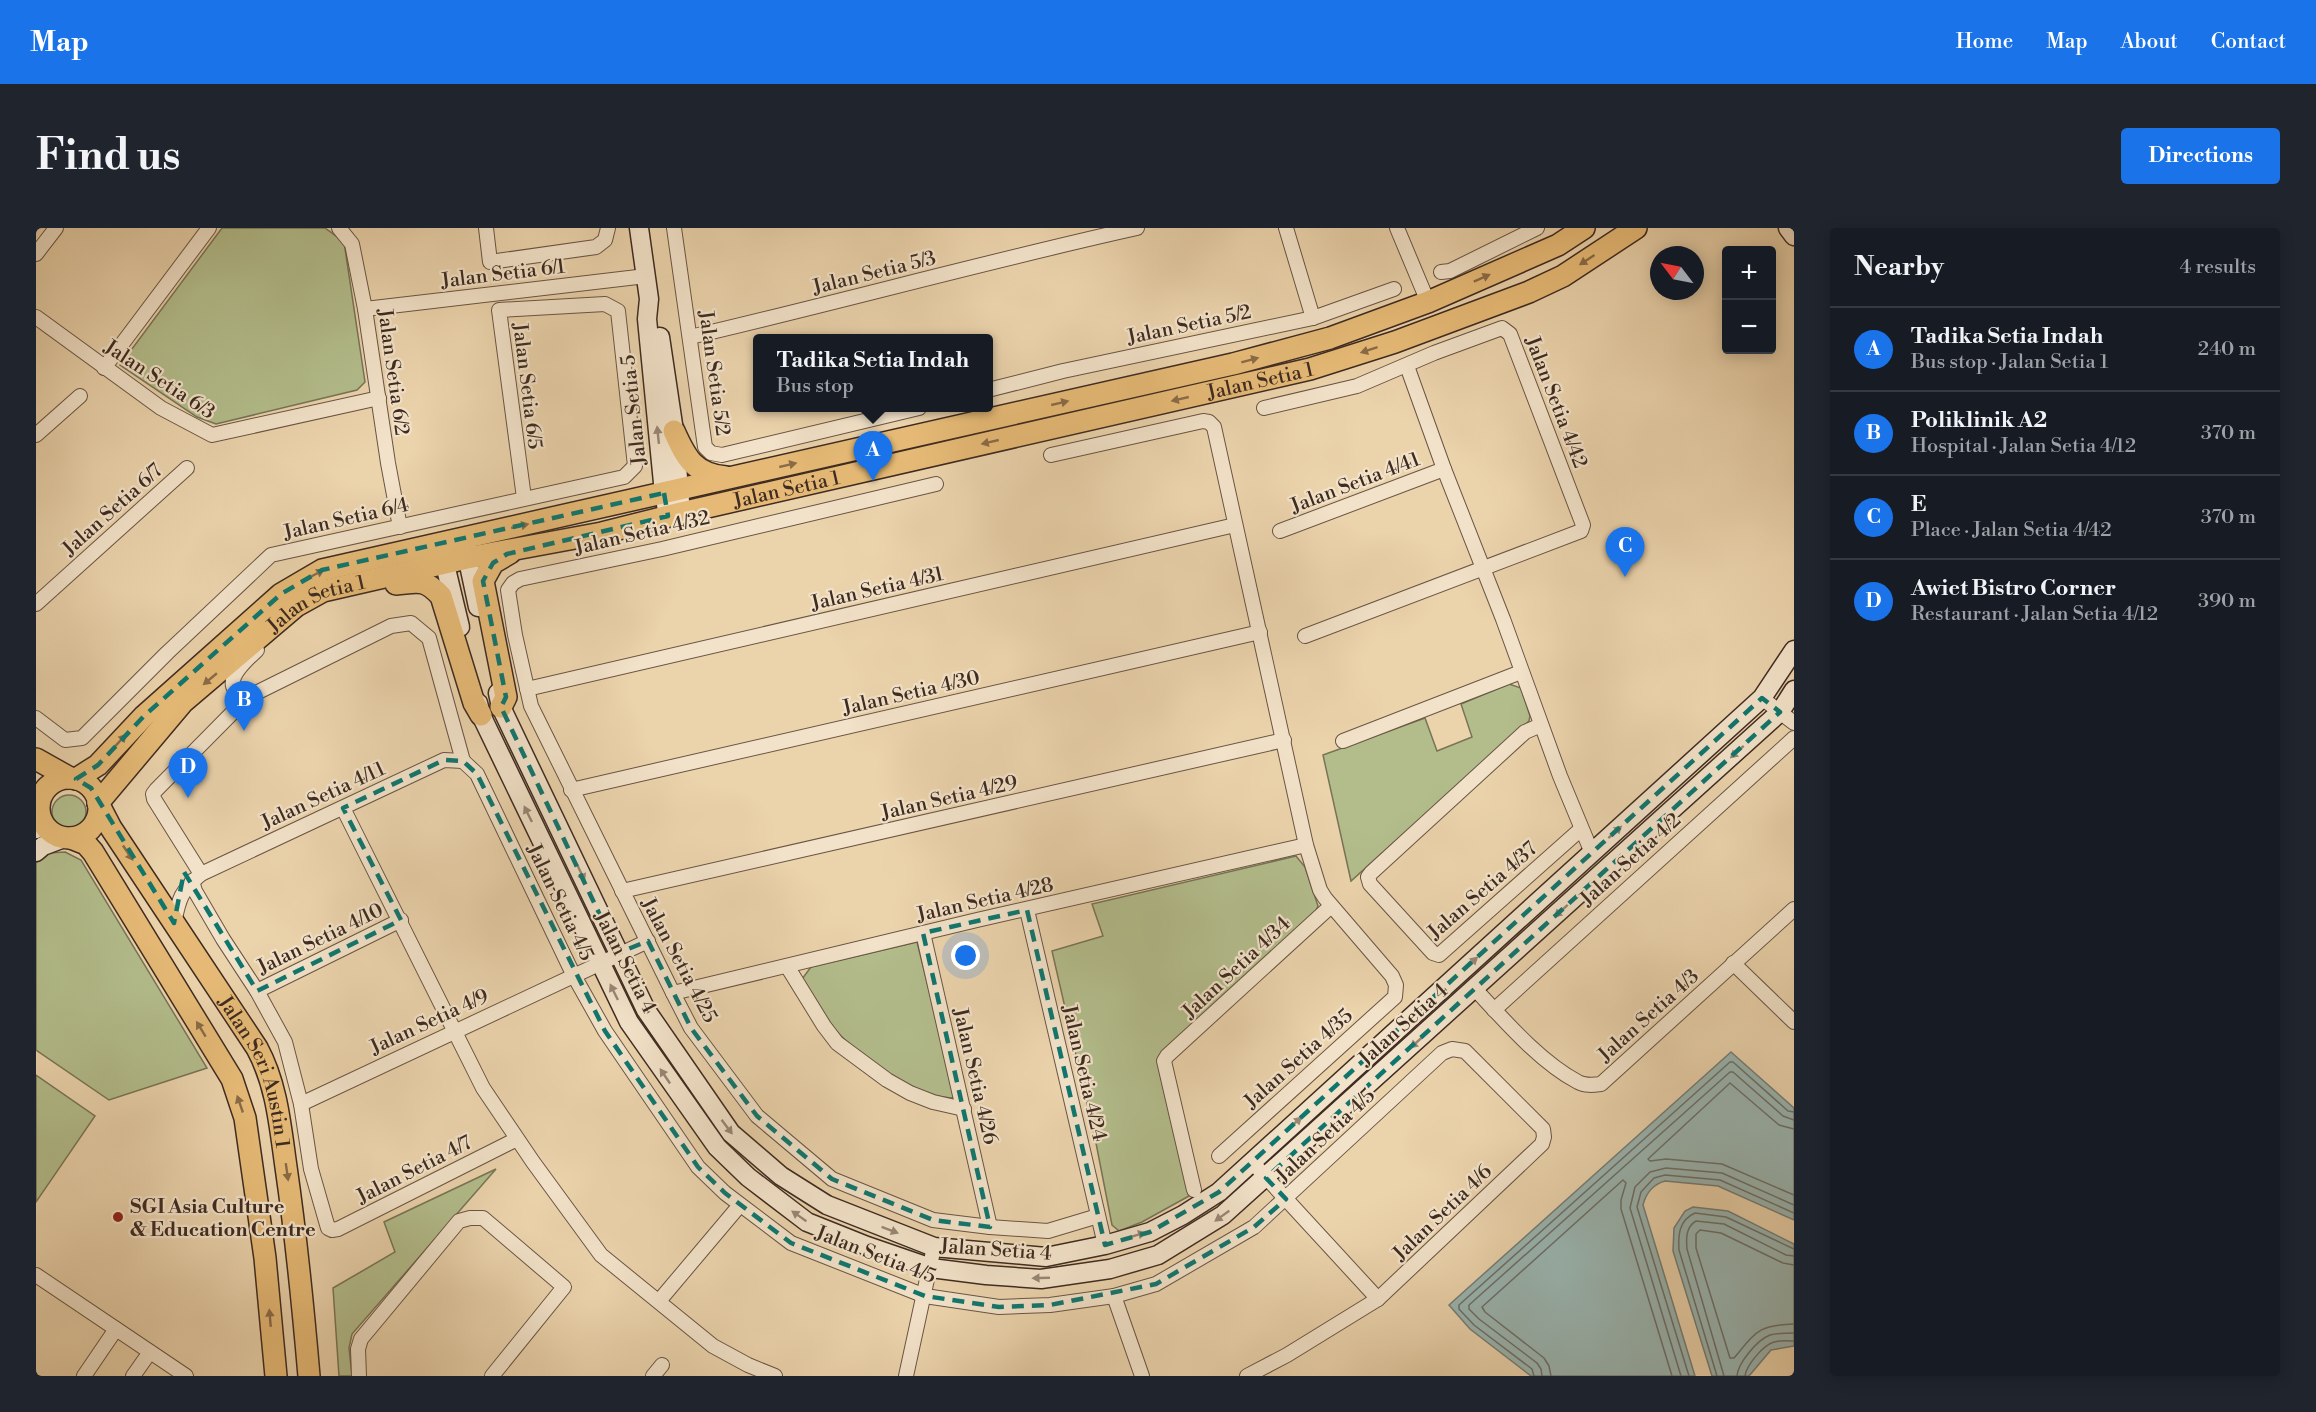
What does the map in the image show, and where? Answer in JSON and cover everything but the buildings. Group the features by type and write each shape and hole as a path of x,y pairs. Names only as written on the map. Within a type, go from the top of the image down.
{"main road":[{"name":"Jalan Setia 1","path":"98,803 183,702 296,606 323,591 443,553 671,492 1233,364 1330,338 1428,302 1558,245 1584,228"},
{"name":"Jalan Setia 1","path":"465,548 602,533 675,514 1310,369 1395,342 1528,292 1563,276 1636,228"},
{"path":"1428,302 1437,311 1451,316 1487,307"},
{"path":"1395,342 1416,328 1425,316 1428,302"},
{"path":"674,431 687,457 700,470 708,474 731,478"},
{"path":"501,707 506,697 483,581 493,563 507,554 602,533"},
{"name":"Jalan Setia 1","path":"73,779 98,765 144,716 282,594 322,570 443,553"},
{"path":"323,591 420,582 430,585 441,596 474,703 481,716"},
{"path":"36,759 91,788 98,803 97,816 90,829 68,838 55,835 38,816 45,790 60,780 73,779"},
{"name":"Jalan Seri Austin 1","path":"98,803 111,828 266,1065 276,1096 297,1243 309,1376"},
{"name":"Jalan Seri Austin 1","path":"68,838 86,844 93,852 232,1079 246,1129 265,1258 276,1376"}],"street":[{"path":"36,254 56,228"},
{"path":"104,368 209,228"},
{"name":"Jalan Setia 6/2","path":"339,228 352,244 365,309 400,527"},
{"path":"486,228 490,262 596,247 607,234"},
{"name":"Jalan Setia 5","path":"639,228 649,298 647,319 675,514"},
{"name":"Jalan Setia 5/2","path":"674,228 705,447 711,453 722,455 902,412"},
{"name":"Jalan Setia 5/3","path":"690,337 1038,250 1137,228"},
{"path":"1286,228 1313,318"},
{"path":"1397,228 1428,302"},
{"path":"1441,272 1450,271 1537,228"},
{"path":"1788,228 1794,236"},
{"name":"Jalan Setia 6/1","path":"365,309 646,276"},
{"name":"Jalan Setia 5/2","path":"993,389 1063,370 1313,318 1394,289"},
{"name":"Jalan Setia 5","path":"649,298 657,316 674,431 671,492"},
{"name":"Jalan Setia 6/5","path":"524,498 499,310 605,304 618,311 635,466 631,471"},
{"name":"Jalan Setia 6/3","path":"36,317 161,408 212,435 379,398"},
{"name":"Jalan Setia 4/42","path":"1264,408 1357,386 1496,329 1502,328 1508,331 1583,525 1581,531 1483,566"},
{"path":"1407,366 1541,725 1592,853"},
{"path":"36,435 80,396"},
{"path":"1051,455 1203,421 1209,422 1214,427 1306,845 1320,890 1331,906"},
{"name":"Jalan Setia 6/7","path":"36,604 187,468"},
{"name":"Jalan Setia 4/41","path":"1280,531 1444,469"},
{"name":"Jalan Setia 6/4","path":"36,718 65,740 82,738 167,653 271,555 624,477 631,471"},
{"name":"Jalan Setia 4/32","path":"507,597 508,590 513,583 520,579 662,549 936,484"},
{"name":"Jalan Setia 4/31","path":"527,689 1235,525"},
{"name":"Jalan Setia 4","path":"465,548 501,707 646,1010 731,1133 781,1176 826,1205 934,1247 1046,1257 1105,1245 1150,1232 1183,1215 1219,1192 1762,698 1794,650"},
{"name":"Jalan Setia 4","path":"443,553 481,716 629,1022 673,1088 717,1147 748,1177 807,1222 931,1268 1041,1279 1110,1269 1158,1255 1224,1215 1475,989 1787,718 1794,690"},
{"path":"1305,636 1483,566"},
{"name":"Jalan Setia 4/25","path":"507,597 531,706 571,790 691,1028 757,1116 832,1179 933,1220 1048,1231 1098,1216"},
{"path":"243,703 233,686 237,672 277,632 284,616"},
{"path":"301,1104 285,1042 257,991 195,891 153,794 248,698 390,626 411,623 429,638 463,761"},
{"name":"Jalan Setia 4/30","path":"571,790 1260,632"},
{"path":"1343,741 1521,672"},
{"path":"1762,698 1787,718"},
{"name":"Jalan Setia 4/37","path":"1541,725 1525,732 1371,873 1368,877 1370,884 1433,953 1439,956 1581,829"},
{"name":"Jalan Setia 4/2","path":"1494,1010 1794,738"},
{"name":"Jalan Setia 4/29","path":"622,891 1284,740"},
{"name":"Jalan Setia 4/11","path":"192,882 444,760 463,761"},
{"name":"Jalan Setia 4/5","path":"463,761 477,774 573,974 605,1031 698,1167 725,1193 791,1243 925,1296 999,1307 1050,1305 1114,1296 1156,1284 1254,1227 1442,1053 1452,1049"},
{"path":"343,808 483,1088 601,1255 713,1346 748,1365 775,1376"},
{"path":"36,852 43,846 68,838"},
{"name":"Jalan Setia 4/28","path":"673,993 1306,845"},
{"path":"174,923 179,898 192,882"},
{"name":"Jalan Setia 4/35","path":"1219,1156 1395,997 1396,985 1392,976 1331,906"},
{"name":"Jalan Setia 4/34","path":"1194,1190 1165,1065 1167,1056 1331,906"},
{"name":"Jalan Setia 4/3","path":"1475,989 1543,1057 1579,1083 1601,1084 1794,909"},
{"name":"Jalan Setia 4/24","path":"1027,910 1105,1245"},
{"name":"Jalan Setia 4/10","path":"257,991 401,920"},
{"name":"Jalan Setia 4/26","path":"923,933 990,1227"},
{"name":"Jalan Setia 4/9","path":"301,1104 573,974 648,941"},
{"path":"1733,963 1794,1022"},
{"path":"787,966 837,1043 887,1080 910,1093 933,1102 964,1109"},
{"name":"Jalan Setia 4/6","path":"1247,1376 1287,1355 1378,1299 1542,1144 1543,1129 1465,1051 1452,1049"},
{"name":"Jalan Setia 4/7","path":"301,1104 311,1169 328,1228 332,1230 517,1138"},
{"path":"1252,1162 1378,1299"},
{"path":"659,1301 740,1205"},
{"path":"359,1376 358,1349 361,1340 459,1221 483,1218 564,1287 492,1376"},
{"path":"906,1376 934,1247"},
{"path":"36,1275 186,1376"},
{"path":"1114,1296 1142,1376"},
{"path":"84,1376 116,1329"},
{"path":"134,1376 150,1352"},
{"path":"653,1376 662,1365"}],"highlighted area":[{"path":"664,493 668,516 507,554 493,563 483,581 506,697 501,707 618,953 648,941 691,1028 757,1116 832,1179 933,1220 990,1227 923,933 1027,910 1105,1245 1150,1232 1219,1192 1762,698 1780,712 1266,1178 1286,1199 1254,1227 1156,1284 1050,1305 999,1307 925,1296 791,1243 725,1193 698,1167 605,1031 477,774 463,761 444,760 343,808 401,920 257,991 184,872 174,923 91,788 76,779 98,765 144,716 281,594 322,570"}],"green space":[{"path":"222,228 325,228 344,242 365,382 357,390 216,424 197,417 120,365"},
{"path":"1509,684 1521,688 1530,716 1529,721 1351,881 1323,755 1425,718 1437,751 1472,737 1461,704"},
{"path":"69,795 81,800 86,812 81,824 69,829 57,824 52,812 57,800"},
{"path":"65,852 81,860 207,1068 109,1100 36,1050 36,863 48,853"},
{"path":"1296,856 1305,867 1318,906 1314,915 1158,1065 1189,1196 1142,1222 1119,1231 1112,1225 1095,1138 1052,951 1103,936 1092,904"},
{"path":"917,942 956,1098 925,1092 909,1086 865,1057 836,1030 802,979 811,967"},
{"path":"36,1075 95,1116 36,1202"},
{"path":"496,1169 352,1334 349,1348 352,1376 339,1376 333,1288 395,1252 384,1222"}],"water":[{"path":"1731,1052 1794,1108 1794,1220 1718,1186 1665,1181 1657,1184 1648,1193 1643,1205 1695,1376 1531,1376 1470,1329 1449,1305"},
{"path":"1693,1207 1728,1211 1794,1244 1794,1346 1771,1350 1749,1376 1712,1376 1673,1251 1674,1228 1685,1211"}],"place":[{"name":"Tadika Setia Indah","path":"873,481"},
{"name":"E","path":"1625,577"},
{"name":"Poliklinik A2","path":"244,731"},
{"name":"Awiet Bistro Corner","path":"188,798"},
{"name":"SGI Asia Culture & Education Centre","path":"118,1217"}]}
